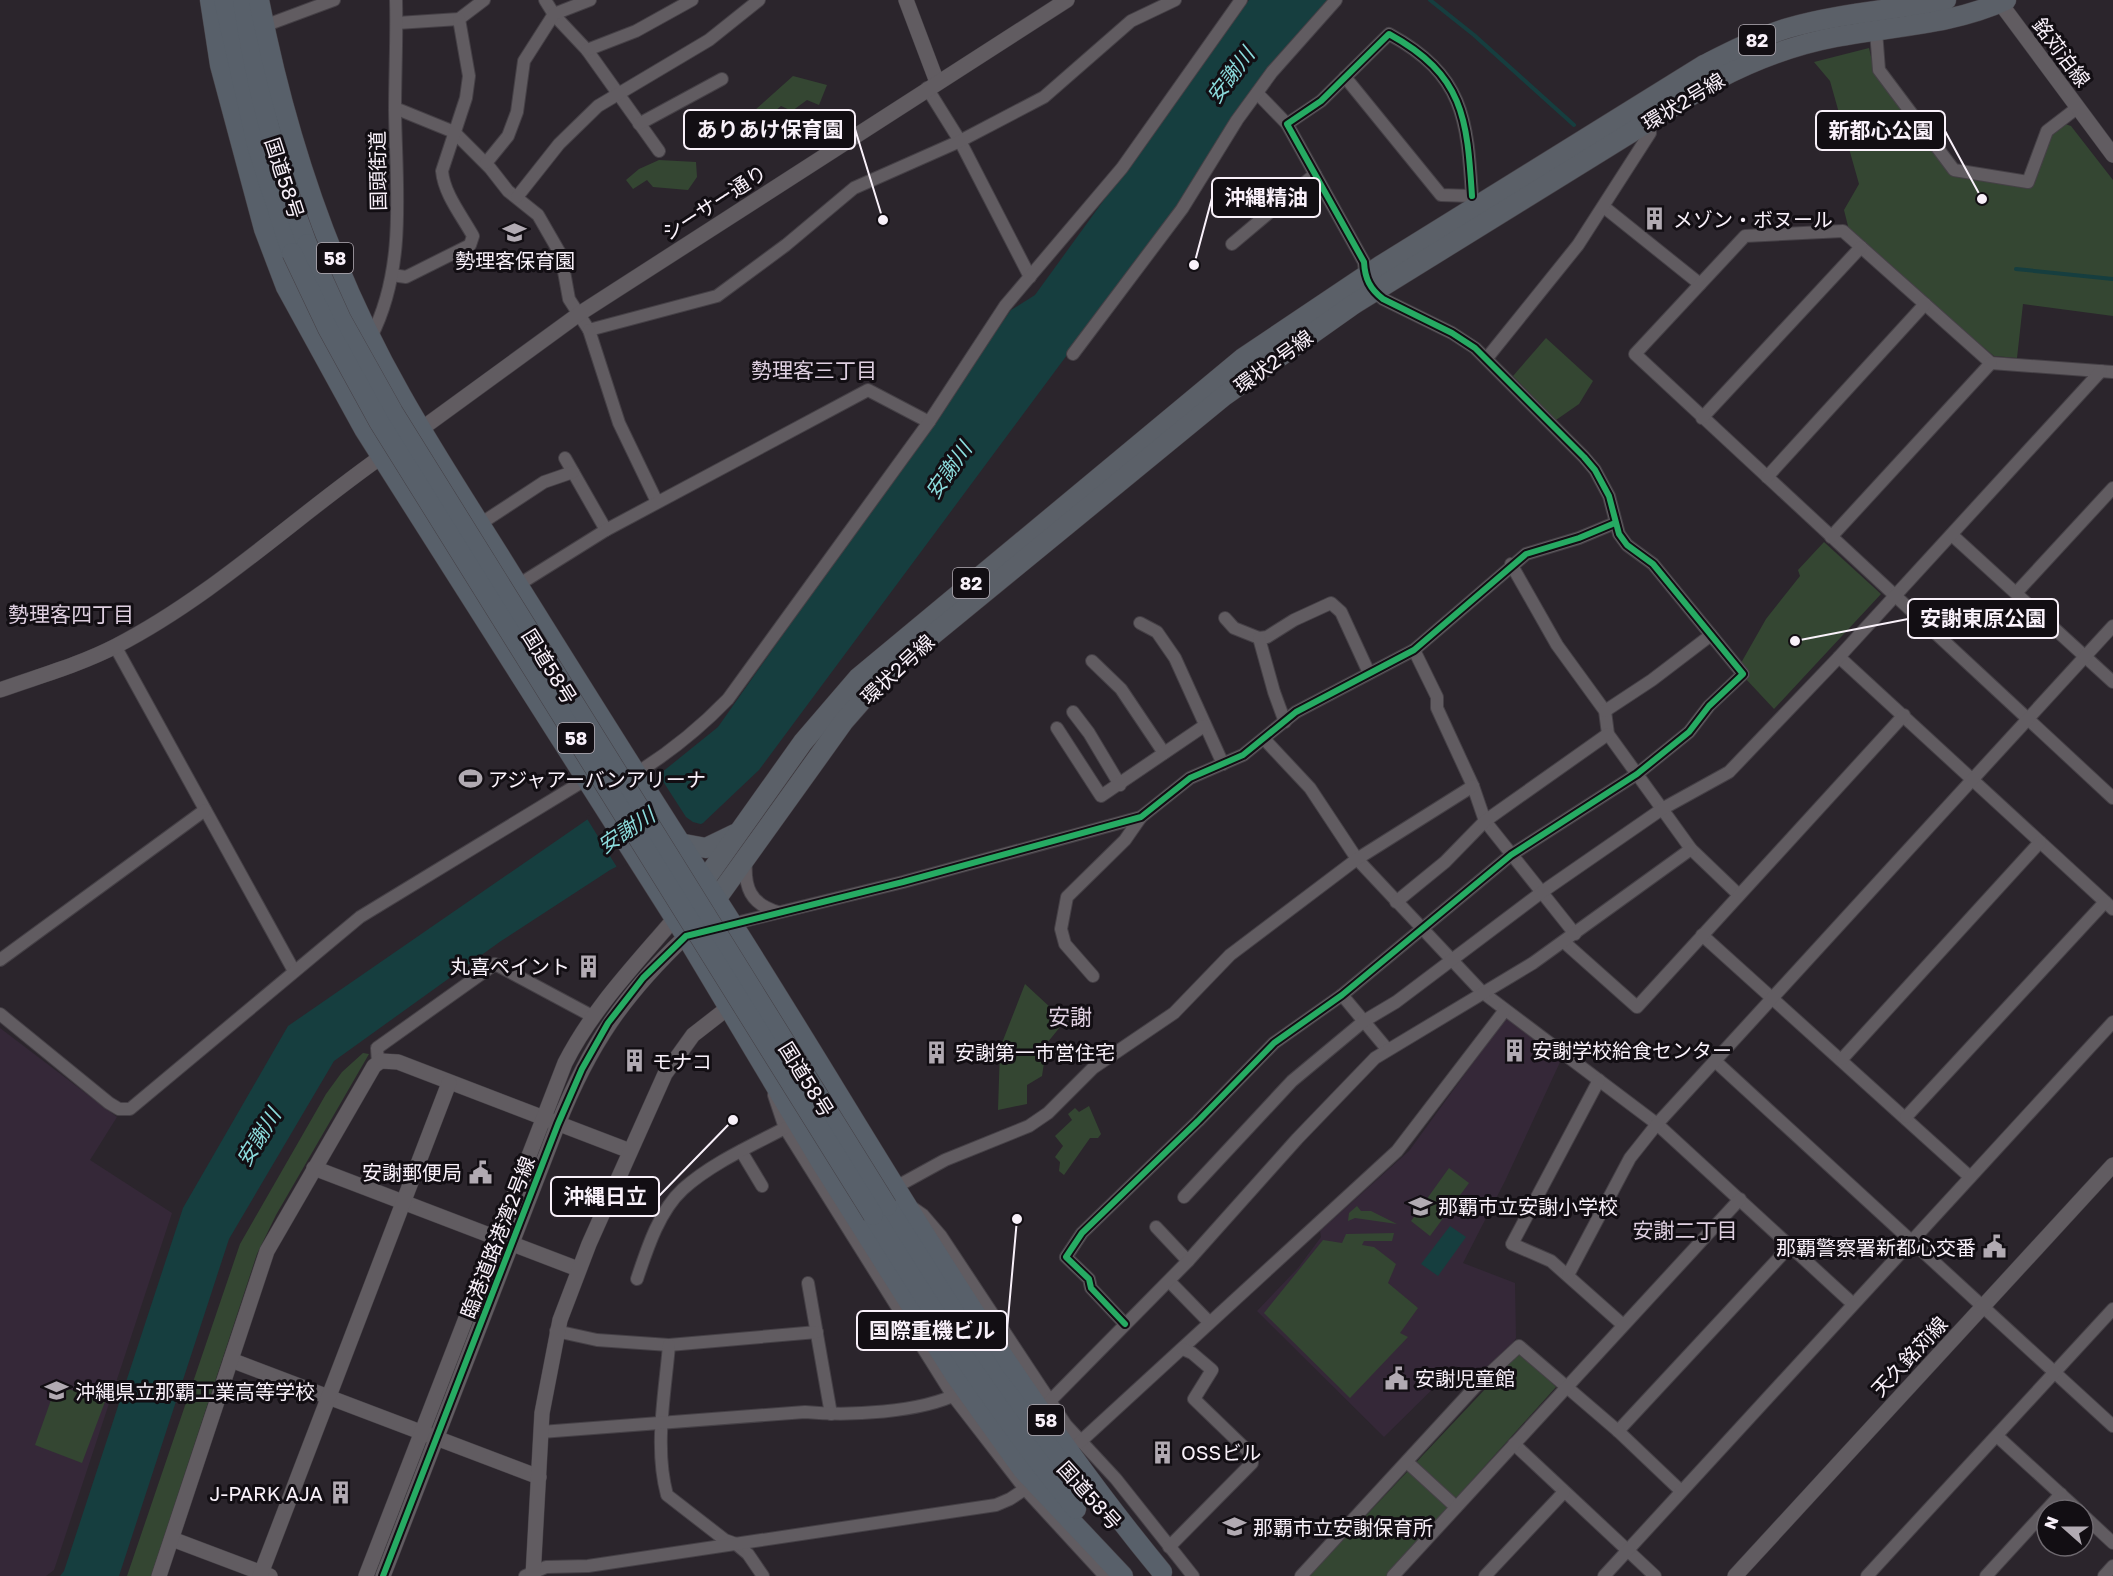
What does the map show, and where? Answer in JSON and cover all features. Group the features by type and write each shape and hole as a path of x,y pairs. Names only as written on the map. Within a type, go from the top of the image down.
{"highway":[{"name":"58","path":"210,0 220,65 258,207 286,287 381,457 637,863 686,936 830,1176 978,1407 1023,1470 1108,1576"},
{"name":"国道58号","path":"224,0 248,31"},
{"name":"国道58号","path":"243,0 248,31 258,149 299,248 328,329 380,422 889,1203 995,1377 1090,1499 1164,1574"},
{"name":"58","path":"259,0 248,31 306,186 348,289 371,337 421,429 678,842 732,924 889,1203"},
{"path":"220,65 223,45 248,31"},
{"name":"国道58号","path":"889,1203 989,1397 1031,1455 1133,1576"}],"main road":[{"name":"環状2号線","path":"1641,115 1704,65 1745,44 1788,28 1832,18 1946,0"},
{"name":"環状2号線","path":"686,936 717,900 844,721 873,689 913,651 1224,396 1369,283 1477,208 1641,115 1749,62 1794,46 1922,25 2002,1"},
{"name":"環状2号線","path":"674,919 705,882 736,833 820,719 880,658 1243,358 1369,283"},
{"path":"678,842 706,848 736,833"}],"street":[{"path":"248,31 334,0"},
{"name":"国頭街道","path":"371,337 378,323 392,275 397,231 396,0"},
{"path":"397,23 459,19 484,0"},
{"path":"545,0 554,14 587,50 659,152"},
{"path":"486,163 508,136 517,112 524,61 554,14 590,0"},
{"path":"587,50 636,31 692,0"},
{"path":"517,197 580,121 617,94 709,40 759,0"},
{"path":"906,0 932,85 1030,277"},
{"name":"シーサー通り","path":"1,688 65,668 115,646 242,564 381,457 579,314 932,85 1068,0"},
{"path":"589,330 717,296 786,245 854,188 960,141 1044,97 1131,21 1175,0"},
{"path":"638,778 709,719 728,699 929,422 1005,306 1122,168 1241,0"},
{"path":"1074,354 1182,209 1232,127 1272,72 1335,0"},
{"name":"銘苅泊線","path":"2002,1 2077,108 2113,154"},
{"path":"392,275 406,277 470,245 473,236 449,195 443,178 454,132 466,98 469,76 459,19"},
{"path":"1876,31 1880,70 1954,170 2028,182 2047,131 2077,108"},
{"path":"1287,124 1321,101 1345,77 1389,34 1429,61 1453,90 1466,125 1477,208 1441,195 1345,77"},
{"path":"639,124 722,79"},
{"path":"1125,1324 1090,1288 1089,1279 1066,1257 1082,1233 1198,1121 1274,1043 1342,995 1511,855 1636,774 1689,732 1710,706 1743,674 1653,564 1627,545 1615,522 1609,496 1595,470 1487,358 1452,333 1383,299 1369,283 1364,262 1287,124 1257,93"},
{"path":"395,108 454,132 517,197 538,215 553,237 561,255 569,299 589,330 619,423 657,502"},
{"path":"1487,358 1578,245 1604,207 1650,134 1641,115"},
{"path":"1232,244 1316,174"},
{"path":"1604,207 1700,284"},
{"path":"2107,371 1991,363 1843,231 1745,236 1635,354 2113,798"},
{"path":"1702,418 1861,247"},
{"path":"1767,477 1925,304"},
{"path":"1831,537 1991,363"},
{"path":"1184,1197 1292,1081 1364,1021 1396,1002 1542,892 1662,809 1729,772 2107,371"},
{"path":"518,585 606,530 867,390 929,422"},
{"path":"565,458 606,530"},
{"path":"480,524 544,482 573,472"},
{"path":"2016,593 2113,488"},
{"path":"1093,976 1065,944 1061,928 1067,897 1125,840 1141,817 1190,778 1243,755 1265,740 1296,712 1414,650 1511,564 1526,554 1579,538 1615,522"},
{"path":"1952,535 2113,682"},
{"path":"1511,564 1557,645 1605,711 1608,734 1690,849 1739,895"},
{"path":"1226,618 1234,628 1259,638 1267,637 1294,620 1331,603 1341,612 1369,673"},
{"path":"1140,623 1157,632 1175,658 1223,764"},
{"path":"1568,1275 1630,1158 1657,1124 2113,626"},
{"path":"1605,711 1652,680 1711,635"},
{"path":"1259,638 1285,722"},
{"path":"115,646 294,971"},
{"path":"1414,650 1437,697 1437,708 1473,786 1485,821 1575,934"},
{"path":"1839,657 2109,905 1906,1117"},
{"path":"1092,661 1121,689 1164,753"},
{"path":"1072,712 1089,733 1120,785"},
{"path":"1564,942 1637,1007 1904,715"},
{"path":"1057,728 1101,796 1204,726"},
{"path":"1396,902 1445,862 1485,821 1608,734"},
{"path":"1265,740 1310,788 1357,859 1450,961 1482,992 1657,1124 1853,1304"},
{"path":"0,1014 109,1103 119,1109 130,1109 360,916 585,780"},
{"path":"889,1203 945,1160 1029,1126 1048,1113 1093,1068 1174,1013 1230,955 1357,859 1473,786"},
{"path":"0,960 205,810"},
{"path":"686,936 903,882 1141,817"},
{"path":"1842,1059 2040,842"},
{"path":"1049,1402 1169,1281 1319,1115 1356,1076 1387,1048 1435,1023 1564,942 1690,849"},
{"path":"746,859 745,878 749,894 760,905 778,912"},
{"name":"臨港道路港湾2号線","path":"366,1576 565,1063 592,1016 674,919"},
{"path":"1702,935 1970,1177"},
{"name":"臨港道路港湾2号線","path":"383,1576 558,1124 582,1069 619,1007 643,978 686,936"},
{"path":"378,1063 377,1048 495,964 592,1016"},
{"path":"1342,995 1387,1048"},
{"path":"729,1007 693,1035 671,1063 578,1269 556,1330 543,1395 531,1575 546,1568 588,1566 996,1505 1025,1489"},
{"path":"1080,1442 1183,1349 1208,1321 1396,1151 1505,1010"},
{"path":"1604,1576 2113,1022"},
{"path":"1714,1060 2113,1426"},
{"path":"159,1576 267,1251 367,1076 378,1063 398,1062 630,1151"},
{"path":"769,1074 785,1128 956,1394 1025,1489 1108,1576"},
{"path":"1599,1080 1512,1244 1551,1261 1623,1325"},
{"path":"172,1539 263,1575 449,1083"},
{"path":"637,1279 660,1222 682,1190 741,1151 785,1128"},
{"path":"741,1151 762,1186"},
{"name":"天久銘苅線","path":"1735,1576 2113,1164"},
{"path":"314,1168 578,1269"},
{"path":"1393,1576 1740,1199"},
{"path":"889,1203 923,1215 941,1236 1013,1353 1049,1402 1080,1442 1116,1479 1192,1576"},
{"path":"1156,1227 1188,1261"},
{"path":"1618,1431 1791,1245"},
{"path":"1169,1281 1208,1321"},
{"path":"808,1283 831,1414"},
{"path":"1867,1576 2113,1309"},
{"path":"556,1330 597,1340 669,1345 817,1332"},
{"path":"669,1345 661,1422 667,1495 725,1540 736,1544 748,1554 763,1576"},
{"path":"1301,1576 1475,1387 1519,1346 1618,1431 1681,1491"},
{"path":"1169,1547 1252,1463 1252,1455 1194,1399 1212,1370 1192,1353 1183,1349"},
{"path":"231,1360 539,1477"},
{"path":"541,1432 805,1412 831,1414 910,1407 956,1394"},
{"path":"1997,1436 2065,1498"},
{"path":"1514,1444 1655,1576"},
{"path":"1407,1462 1456,1507"},
{"path":"1485,1576 1564,1492"},
{"path":"1986,1576 2061,1494"},
{"path":"2095,1526 2113,1543"},
{"path":"2104,1576 2113,1566"}],"shaded area":[{"path":"1869,48 1875,74 1951,174 2032,188 2050,137 2065,124 2071,126 2113,180 2113,316 2023,304 2017,358 1994,356 1851,238 1844,210 1859,184 1830,81 1814,62"},
{"path":"793,76 827,85 819,105 807,100 792,111 781,106 753,129 745,119"},
{"path":"659,160 696,162 697,177 688,190 653,187 647,180 633,189 626,180 639,169"},
{"path":"1546,338 1593,381 1579,404 1556,420 1513,376"},
{"path":"1824,542 1881,594 1774,709 1745,678 1741,663 1766,619 1800,576 1798,570"},
{"path":"1025,984 1065,1021 1047,1043 1042,1076 1027,1085 1027,1104 998,1110 1000,1048"},
{"name":"那覇市立安謝小学校","path":"1505,1019 1510,1019 1561,1060 1505,1181 1463,1263 1515,1283 1516,1338 1504,1356 1475,1382 1456,1366 1384,1437 1257,1311 1298,1268 1321,1237 1320,1231 1409,1151"},
{"name":"沖縄県立那覇工業高等学校","path":"0,1028 117,1117 90,1160 172,1213 54,1570 46,1576 0,1576"},
{"path":"363,1053 369,1054 276,1215 257,1254 151,1576 127,1576 240,1244 326,1094 342,1072"},
{"path":"1089,1106 1101,1134 1098,1138 1090,1138 1064,1175 1059,1171 1060,1162 1055,1157 1063,1146 1055,1136 1072,1120 1068,1114 1075,1108 1079,1112"},
{"path":"1449,1168 1469,1183 1430,1236 1411,1221"},
{"path":"1357,1206 1361,1211 1371,1211 1397,1224 1355,1218 1348,1221 1349,1213"},
{"path":"1394,1233 1392,1241 1364,1241 1362,1245 1374,1247 1396,1264 1388,1283 1418,1308 1400,1333 1408,1337 1350,1398 1264,1313 1323,1240 1342,1243 1346,1234"},
{"path":"1521,1351 1556,1387 1386,1576 1309,1576"},
{"path":"56,1386 106,1399 82,1463 35,1445"}],"water":[{"name":"安謝川","path":"1249,0 1327,0 1260,79 1168,219 759,770 703,823 610,870 501,941 334,1061 229,1239 119,1576 60,1576 64,1571 183,1208 288,1026 588,819 661,773 718,727 1011,310 1035,295"},
{"path":"1450,1226 1466,1237 1438,1276 1421,1264"}],"pier":[{"path":"657,772 686,817 704,825 618,869 586,817"}],"waterway":[{"path":"1430,0 1474,35 1574,125"},
{"path":"2016,269 2113,279"}],"cycle path":[{"path":"1125,1324 1091,1288 1089,1279 1066,1257 1082,1233 1198,1121 1274,1043 1342,995 1511,855 1637,774 1689,732 1709,706 1743,674 1653,564 1627,545 1619,534 1609,496 1595,470 1584,457 1475,348 1452,333 1383,299 1375,291 1367,279 1364,262 1287,124 1321,101 1389,34 1433,66 1447,83 1457,101 1467,144 1472,196"},
{"path":"383,1576 558,1124 582,1069 608,1023 643,978 686,936 903,882 1141,817 1190,778 1243,755 1296,712 1414,650 1526,554 1579,538 1615,523"}],"place":[{"name":"新都心公園","path":"1982,199"},
{"name":"メゾン・ボヌール","path":"1655,219"},
{"name":"ありあけ保育園","path":"883,220"},
{"name":"勢理客保育園","path":"515,232"},
{"name":"沖縄精油","path":"1194,265"},
{"name":"安謝東原公園","path":"1795,641"},
{"name":"アジャアーバンアリーナ","path":"470,779"},
{"name":"丸喜ペイント","path":"588,966"},
{"name":"安謝学校給食センター","path":"1514,1050"},
{"name":"安謝第一市営住宅","path":"937,1052"},
{"name":"モナコ","path":"634,1061"},
{"name":"沖縄日立","path":"733,1120"},
{"name":"安謝郵便局","path":"480,1172"},
{"name":"那覇市立安謝小学校","path":"1420,1206"},
{"name":"国際重機ビル","path":"1017,1219"},
{"name":"那覇警察署新都心交番","path":"1994,1247"},
{"name":"安謝児童館","path":"1397,1378"},
{"name":"沖縄県立那覇工業高等学校","path":"57,1391"},
{"name":"OSSビル","path":"1163,1452"},
{"name":"J-PARK AJA","path":"341,1493"},
{"name":"那覇市立安謝保育所","path":"1235,1527"}],"district":[{"name":"勢理客三丁目","path":"814,370"},
{"name":"勢理客四丁目","path":"71,614"},
{"name":"安謝","path":"1070,1016"},
{"name":"安謝二丁目","path":"1685,1230"}]}
